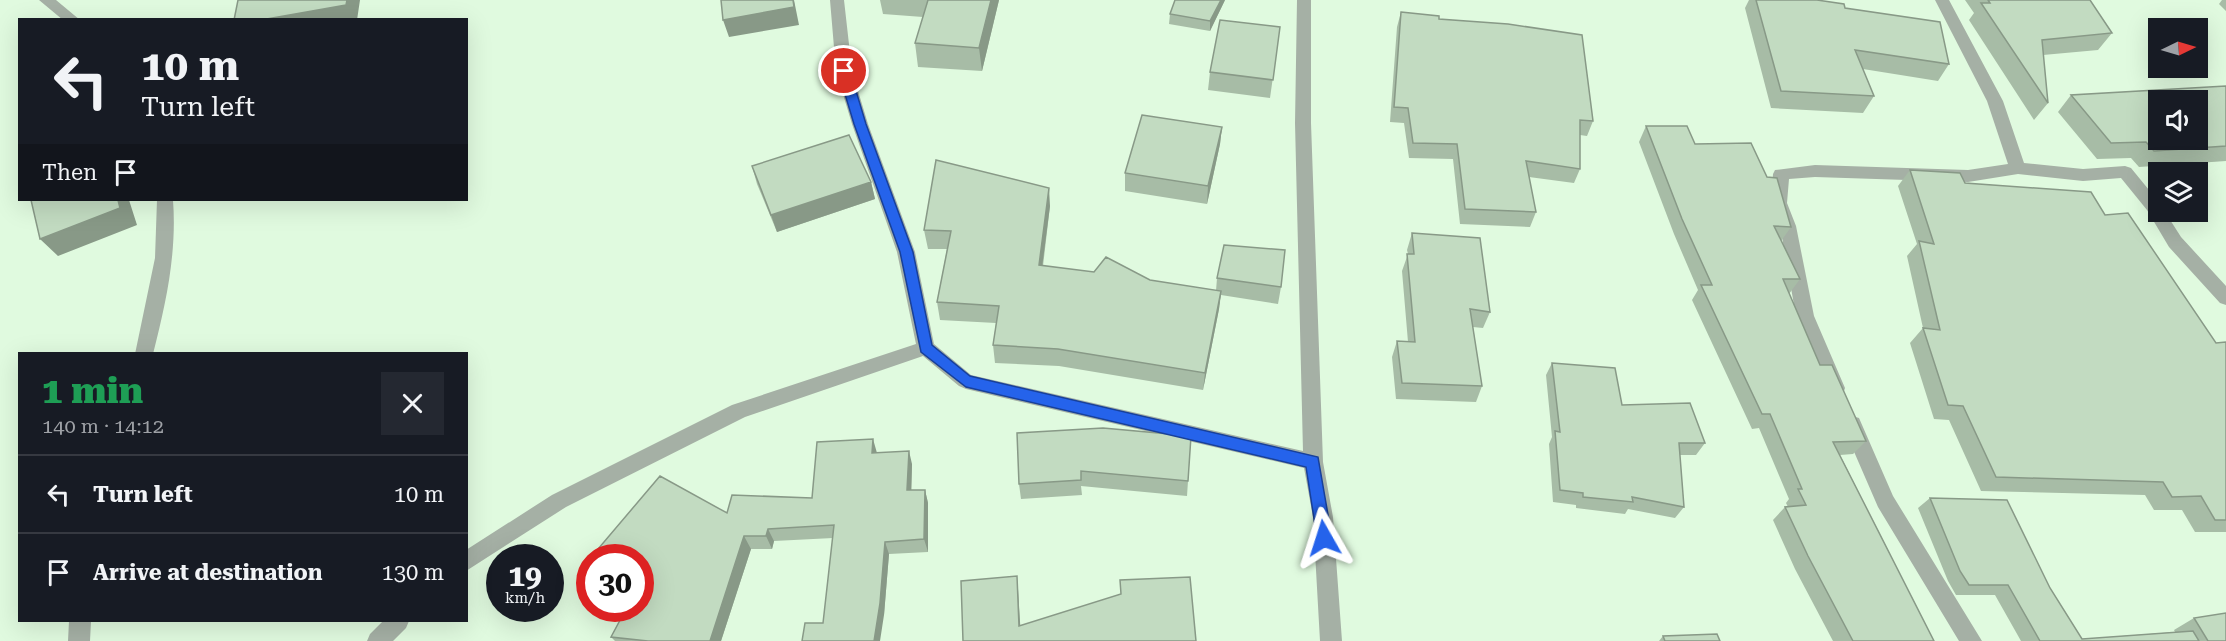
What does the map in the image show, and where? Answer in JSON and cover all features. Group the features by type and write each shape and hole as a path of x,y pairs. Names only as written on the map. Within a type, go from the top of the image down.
{"street":[{"path":"46,0 70,18"},
{"path":"837,0 844,71 860,124 906,252 926,348 966,381 1313,462"},
{"path":"1304,0 1303,123 1313,462 1323,518 1331,641"},
{"path":"1942,0 1995,102 2018,168"},
{"path":"1971,641 1885,501 1805,316 1788,226 1779,203 1781,174 1815,171 1968,176 2018,168 2084,175 2125,172 2153,206 2175,242 2226,298"},
{"path":"145,352 157,303 167,223 165,201"},
{"path":"468,561 559,501 739,411 926,348"},
{"path":"79,641 80,622"},
{"path":"378,641 397,622"}],"building":[{"path":"238,0 347,0 346,5 272,18 234,18"},
{"path":"721,0 793,0 794,7 723,20"},
{"path":"928,0 991,0 979,48 915,43"},
{"path":"1175,0 1221,0 1210,21 1170,14"},
{"path":"1756,0 1817,0 1844,4 1845,8 1940,22 1949,64 1855,50 1874,96 1781,91"},
{"path":"1988,0 2090,0 2112,33 2042,40 2048,103 1981,3 1990,3"},
{"path":"1401,12 1439,16 1439,19 1508,24 1582,35 1593,121 1580,120 1580,169 1526,161 1536,212 1465,209 1457,144 1413,143 1408,108 1394,107"},
{"path":"1220,20 1280,27 1273,80 1210,72"},
{"path":"2226,86 2226,146 2208,147 2208,90 2157,90"},
{"path":"2148,91 2148,144 2146,142 2111,143 2071,95"},
{"path":"1142,115 1222,127 1208,186 1125,173"},
{"path":"1646,126 1687,126 1695,144 1751,143 1767,177 1777,178 1791,227 1774,226 1800,279 1783,279 1820,365 1832,365 1866,441 1833,442 1934,641 1853,641 1785,507 1806,505 1798,489 1802,489 1770,414 1762,414 1701,285 1712,285 1682,219"},
{"path":"849,135 871,182 771,215 752,166"},
{"path":"936,160 1049,188 1039,265 1094,272 1106,257 1150,280 1221,291 1205,373 1058,349 993,345 999,306 937,302 951,231 924,230"},
{"path":"1910,170 1960,173 1965,183 2091,192 2105,215 2128,213 2216,343 2226,342 2226,520 2215,520 2201,496 2172,497 2163,482 1996,477 1963,406 1948,405 1923,328 1940,330 1919,241 1934,244"},
{"path":"31,201 118,201 120,208 40,239"},
{"path":"1412,233 1480,238 1490,312 1470,309 1482,386 1402,383 1397,341 1415,342 1407,254 1414,254"},
{"path":"1224,245 1285,250 1281,287 1217,278"},
{"path":"1552,363 1615,368 1622,405 1690,403 1705,443 1679,443 1684,507 1632,497 1633,502 1583,497 1583,493 1560,490 1555,431 1560,432"},
{"path":"1103,428 1191,436 1188,481 1081,471 1081,480 1019,484 1017,433"},
{"path":"873,439 872,453 909,451 907,490 925,490 924,539 885,542 874,641 802,641 805,623 823,623 834,525 768,529 766,536 744,536 710,641 648,641 611,637 619,622 654,622 654,544 602,544 660,476 727,513 732,495 812,498 817,442"},
{"path":"1930,498 2007,500 2050,588 2082,639 2193,631 2199,641 2040,641 2008,585 1969,585 1960,571"},
{"path":"1017,576 1019,626 1121,594 1120,580 1190,577 1196,641 963,641 961,581"},
{"path":"2226,613 2226,641 2208,641 2194,618"},
{"path":"1717,634 1720,641 1665,641 1663,636"}],"route":[{"path":"844,71 860,124 906,252 926,348 966,381 1313,462 1323,518 1324,538"}]}
